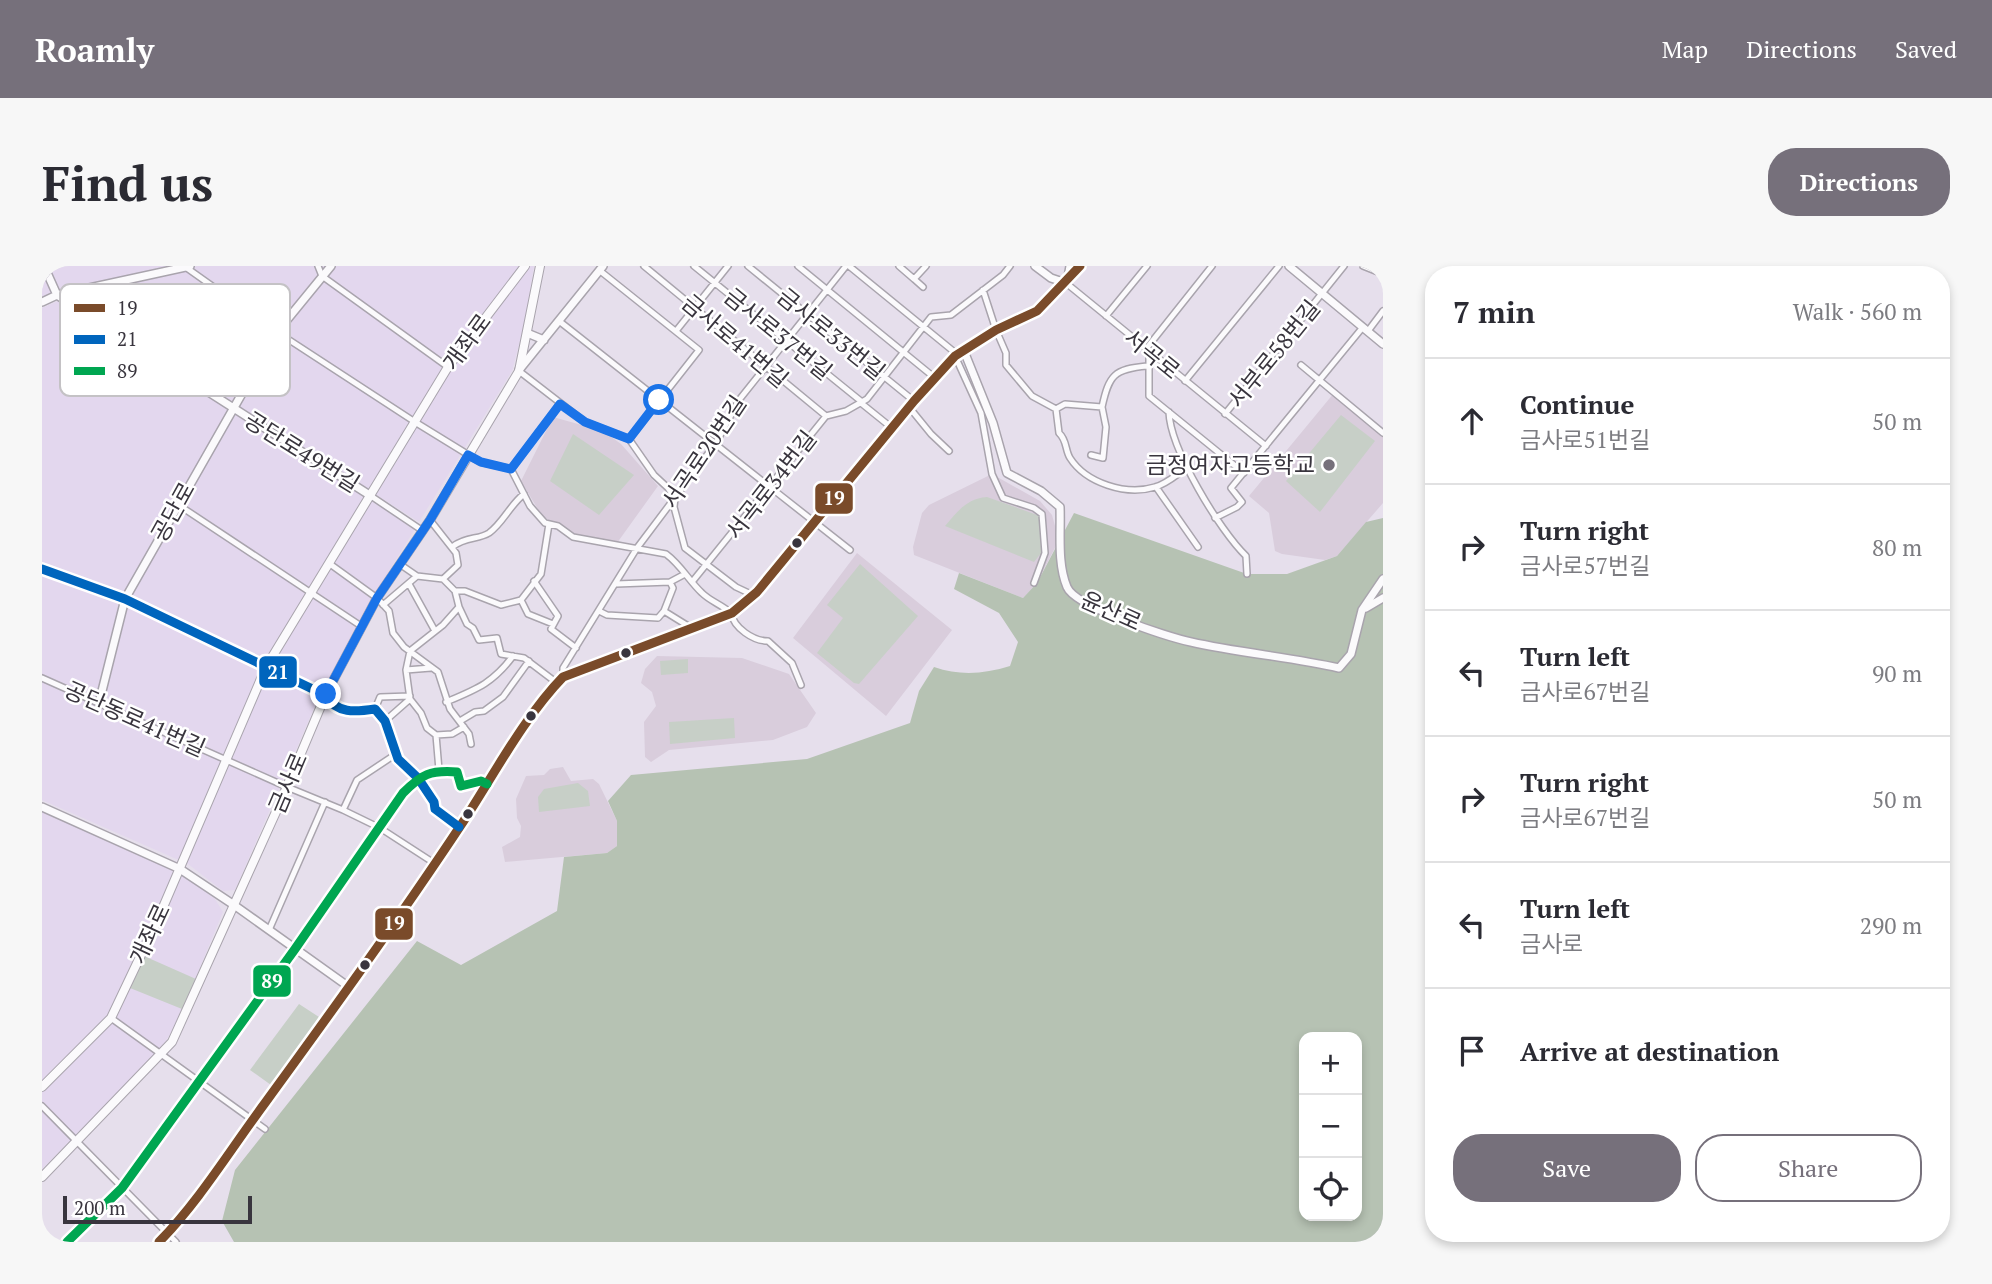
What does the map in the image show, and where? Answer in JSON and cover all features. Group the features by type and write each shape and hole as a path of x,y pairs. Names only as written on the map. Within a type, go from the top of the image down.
{"main road":[{"name":"개좌로","path":"42,1087 111,1018 180,869 266,667 447,367 524,266"},
{"name":"금사로","path":"42,1177 172,1042 287,787 325,695 361,626 380,601 519,371 540,266"}],"street":[{"path":"44,266 57,295"},
{"path":"318,266 322,276 447,367"},
{"name":"공단로","path":"290,315 331,266"},
{"name":"금사로41번길","path":"644,266 825,416"},
{"name":"금사로37번길","path":"694,266 892,428"},
{"path":"676,331 728,266"},
{"name":"금사로33번길","path":"748,266 884,377 911,404 931,434 949,451"},
{"path":"799,266 935,378"},
{"path":"847,266 959,354 981,413 992,474 1003,498 1034,508 1042,514 1045,553 1034,583"},
{"name":"서곡로20번길","path":"560,680 563,668 637,548 716,443 738,400 847,266"},
{"path":"899,266 923,287"},
{"path":"915,279 926,266"},
{"name":"서곡로34번길","path":"692,582 707,567 825,416 846,411 862,403 931,317 951,315 1003,275 1010,266"},
{"name":"서곡로","path":"1035,266 1051,278 1066,283 1266,446"},
{"path":"1066,283 1069,266"},
{"path":"159,1242 213,1179 252,1120 349,987 530,718 560,680 731,613 753,595 816,523 911,404 959,354 996,331 1037,311 1080,266"},
{"path":"1106,316 1147,266"},
{"path":"1212,266 1147,350 1149,396 1244,473"},
{"path":"1185,381 1279,266"},
{"path":"1289,266 1383,344"},
{"name":"서부로58번길","path":"1225,414 1343,266"},
{"path":"1363,266 1383,274"},
{"path":"108,284 186,267 210,284"},
{"path":"601,268 699,350 629,439"},
{"name":"금사로","path":"519,371 601,268"},
{"path":"983,290 1006,353 1006,365 1031,396 1056,409"},
{"path":"42,302 60,294"},
{"path":"1215,518 1242,502 1231,488 1383,312"},
{"path":"559,321 850,550"},
{"path":"527,333 544,340"},
{"path":"290,341 468,455 481,462 511,469 537,516 549,524 558,526 573,537 615,547 666,554 703,595 731,613"},
{"name":"윤산로","path":"959,354 993,423 1007,473 1041,491 1060,507 1062,567 1067,589 1087,605 1189,642 1255,654 1293,657 1339,668 1350,654 1362,610"},
{"path":"1301,365 1319,383 1383,433"},
{"path":"1091,455 1103,458 1106,427 1102,407 1107,386 1114,373 1127,368 1147,366"},
{"path":"519,371 585,422 629,439 654,475 675,498 674,506 685,548 707,567 753,595"},
{"name":"공단로49번길","path":"214,396 370,496"},
{"name":"공단로","path":"99,703 125,599 240,396"},
{"path":"511,469 560,404"},
{"path":"1056,409 1065,404 1102,407"},
{"path":"1056,409 1059,433 1069,456 1098,483 1139,490 1156,487 1188,467"},
{"path":"1169,412 1172,433 1215,518 1233,543 1247,556 1247,574"},
{"path":"1156,487 1198,547"},
{"path":"452,547 470,537 490,532 510,506 524,494"},
{"path":"370,496 423,531"},
{"path":"177,504 361,626"},
{"path":"430,520 456,553 458,565 443,579"},
{"path":"455,592 465,591 501,606 521,600 541,574 549,524"},
{"path":"330,564 380,601 388,611 393,633 410,651 438,672 444,684 446,702 469,734 471,744"},
{"path":"401,565 417,576 443,579 455,592 467,624 473,628 480,640 497,638 501,654 524,658 560,680"},
{"path":"42,569 125,599 325,695 334,705 350,712 374,709"},
{"path":"615,584 670,582 685,574"},
{"path":"380,601 409,584 417,576"},
{"path":"1362,610 1383,579"},
{"path":"534,582 558,616 552,627"},
{"path":"599,611 607,615 658,618 664,611 673,589 670,582"},
{"path":"409,584 435,631"},
{"path":"1362,610 1383,598"},
{"path":"521,600 528,614 552,627 576,648"},
{"path":"459,607 410,651 407,670 410,698 421,713 427,729 436,735 452,734 464,727"},
{"path":"664,611 693,629"},
{"path":"731,613 731,619 740,630 762,641 768,640 792,663 801,685"},
{"path":"446,702 475,690 499,674 513,656"},
{"path":"460,721 475,712 484,711 503,697 529,661"},
{"path":"407,670 431,668"},
{"name":"공단동로41번길","path":"42,678 227,761"},
{"path":"374,709 380,697 410,698"},
{"path":"385,721 410,698"},
{"path":"374,709 385,721 396,754 418,778 434,802 435,809 459,827"},
{"path":"436,735 439,770"},
{"path":"343,810 357,780 396,754"},
{"path":"227,761 380,828 434,863"},
{"path":"68,1242 122,1188 200,1083 403,793 418,778 439,770 457,772 461,786 481,781 487,784"},
{"path":"269,930 325,802"},
{"path":"42,807 180,869 349,987"},
{"path":"111,1018 265,1129"},
{"path":"42,1106 176,1242"}],"shaded area":[{"path":"42,266 179,266 92,284 60,284 60,291 42,297"},
{"path":"197,266 534,266 525,322 512,371 419,522 221,396 290,396 290,284 129,284 177,274"},
{"path":"60,302 60,396 207,396 415,529 369,603 319,697 235,890 223,891 188,864 42,800 42,308"},
{"name":"금정여자고등학교","path":"1334,393 1383,434 1383,503 1337,556 1325,560 1282,554 1275,551 1269,513 1249,496"},
{"path":"1341,415 1375,441 1320,512 1286,481"},
{"path":"553,417 603,431 621,444 658,486 617,543 573,534 542,516 521,481"},
{"path":"573,434 634,475 599,515 550,481"},
{"path":"992,474 1040,501 1052,515 1059,540 1037,583 1023,598 914,555 913,547 922,513 929,505"},
{"path":"987,497 1040,516 1042,552 1034,562 945,526 968,503"},
{"path":"857,553 952,630 886,716 793,638"},
{"path":"860,564 918,616 859,684 854,683 817,653 843,618 827,605"},
{"path":"657,656 742,658 789,674 816,713 807,727 773,740 669,750 651,762 645,757 644,722 656,706 652,692 641,683 645,669"},
{"path":"688,659 688,673 661,675 660,661"},
{"path":"734,718 735,738 670,744 669,722"},
{"path":"563,767 571,781 593,779 599,784 617,821 617,846 607,853 505,862 502,847 520,837 521,826 517,818 516,799 526,776 544,775 550,769"},
{"path":"578,783 588,791 590,806 539,812 538,797 544,789"},
{"path":"42,811 183,875 215,899 223,912 176,1025 158,1053 42,1169"},
{"path":"144,956 196,979 182,1009 130,988"},
{"path":"299,1004 319,1017 271,1085 250,1070"}],"green space":[{"path":"1074,513 1247,574 1287,574 1337,556 1366,522 1383,518 1383,1242 234,1242 222,1221 235,1170 417,941 461,965 557,911 564,857 607,853 617,846 617,821 608,801 631,775 807,759 910,723 919,691 934,667 972,673 1010,666 1018,642 999,613 954,589 959,573 1023,598 1037,583"}],"transit line":[{"name":"19","path":"159,1242 201,1192 340,1000 461,825 535,710 563,677 732,613 757,592 914,401 955,356 996,330 1037,311 1080,266"},
{"name":"21","path":"42,569 125,599 325,695 341,709 375,709 385,721 398,759 418,778 434,802 435,809 459,827"},
{"name":"89","path":"67,1242 122,1188 295,949 403,793 421,777 440,772 457,772 461,786 481,781 487,784"}],"place":[{"name":"금정여자고등학교","path":"1329,465"}],"route":[{"path":"326,694 377,598 430,520 468,455 481,462 511,469 560,404 585,422 629,439 659,400"}]}
